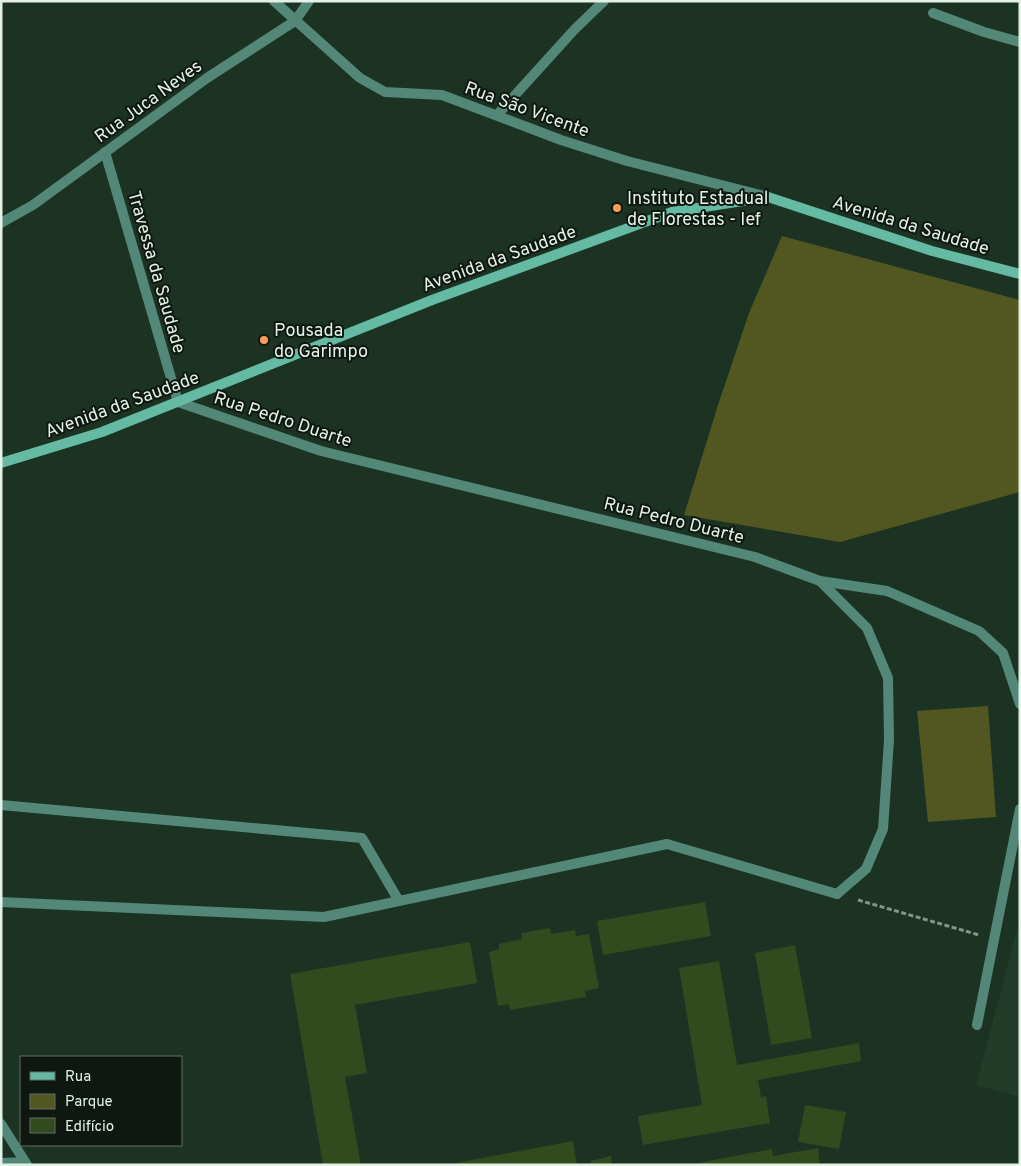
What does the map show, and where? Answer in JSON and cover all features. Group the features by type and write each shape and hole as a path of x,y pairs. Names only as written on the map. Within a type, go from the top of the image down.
{"street":[{"name":"Rua São Vicente","path":"274,1 360,78 385,92 442,95 560,140 627,161 768,197"},
{"name":"Rua Juca Neves","path":"1,223 33,205 207,78 295,21 309,1"},
{"path":"498,115 574,30 604,1"},
{"path":"933,14 984,32 1020,42"},
{"name":"Travessa da Saudade","path":"105,152 178,402"},
{"name":"Avenida da Saudade","path":"1,463 102,432 432,300 672,212 768,197 932,251 1020,274"},
{"name":"Rua Pedro Duarte","path":"178,402 321,451 755,557 820,581 867,628 888,678 889,740 883,829 866,869 837,894"},
{"path":"820,581 887,591 979,630 1003,653 1020,704"},
{"path":"1,805 362,838 399,901"},
{"path":"977,1025 1020,809"},
{"path":"1,902 324,917 668,844 837,894"},
{"path":"1,1124 26,1163"},
{"path":"1,1163 26,1163"}],"path":[{"path":"837,894 994,940"}],"shaded area":[{"path":"1020,919 1020,1097 976,1085"}],"green space":[{"path":"782,236 1020,300 1020,492 840,542 684,515 749,313"},
{"path":"988,706 996,817 928,822 917,711"}],"building":[{"path":"705,902 711,936 603,955 597,921"},
{"path":"550,928 551,934 575,930 576,936 589,934 599,988 585,991 586,997 510,1010 509,1004 498,1006 489,952 499,949 499,944 522,939 521,933"},
{"path":"470,942 477,983 355,1005 367,1073 345,1077 361,1165 323,1165 290,974"},
{"path":"795,945 812,1038 771,1045 755,953"},
{"path":"719,961 737,1065 859,1043 861,1061 758,1080 761,1097 766,1096 770,1123 643,1145 638,1116 702,1105 679,968"},
{"path":"805,1105 846,1112 839,1149 798,1142"},
{"path":"573,1141 577,1165 450,1165 450,1164"},
{"path":"818,1148 820,1165 687,1165 772,1149 773,1156"},
{"path":"611,1156 612,1165 591,1165 590,1161"}],"place":[{"name":"Instituto Estadual de Florestas - Ief","path":"617,208"},
{"name":"Pousada do Garimpo","path":"264,340"}]}
